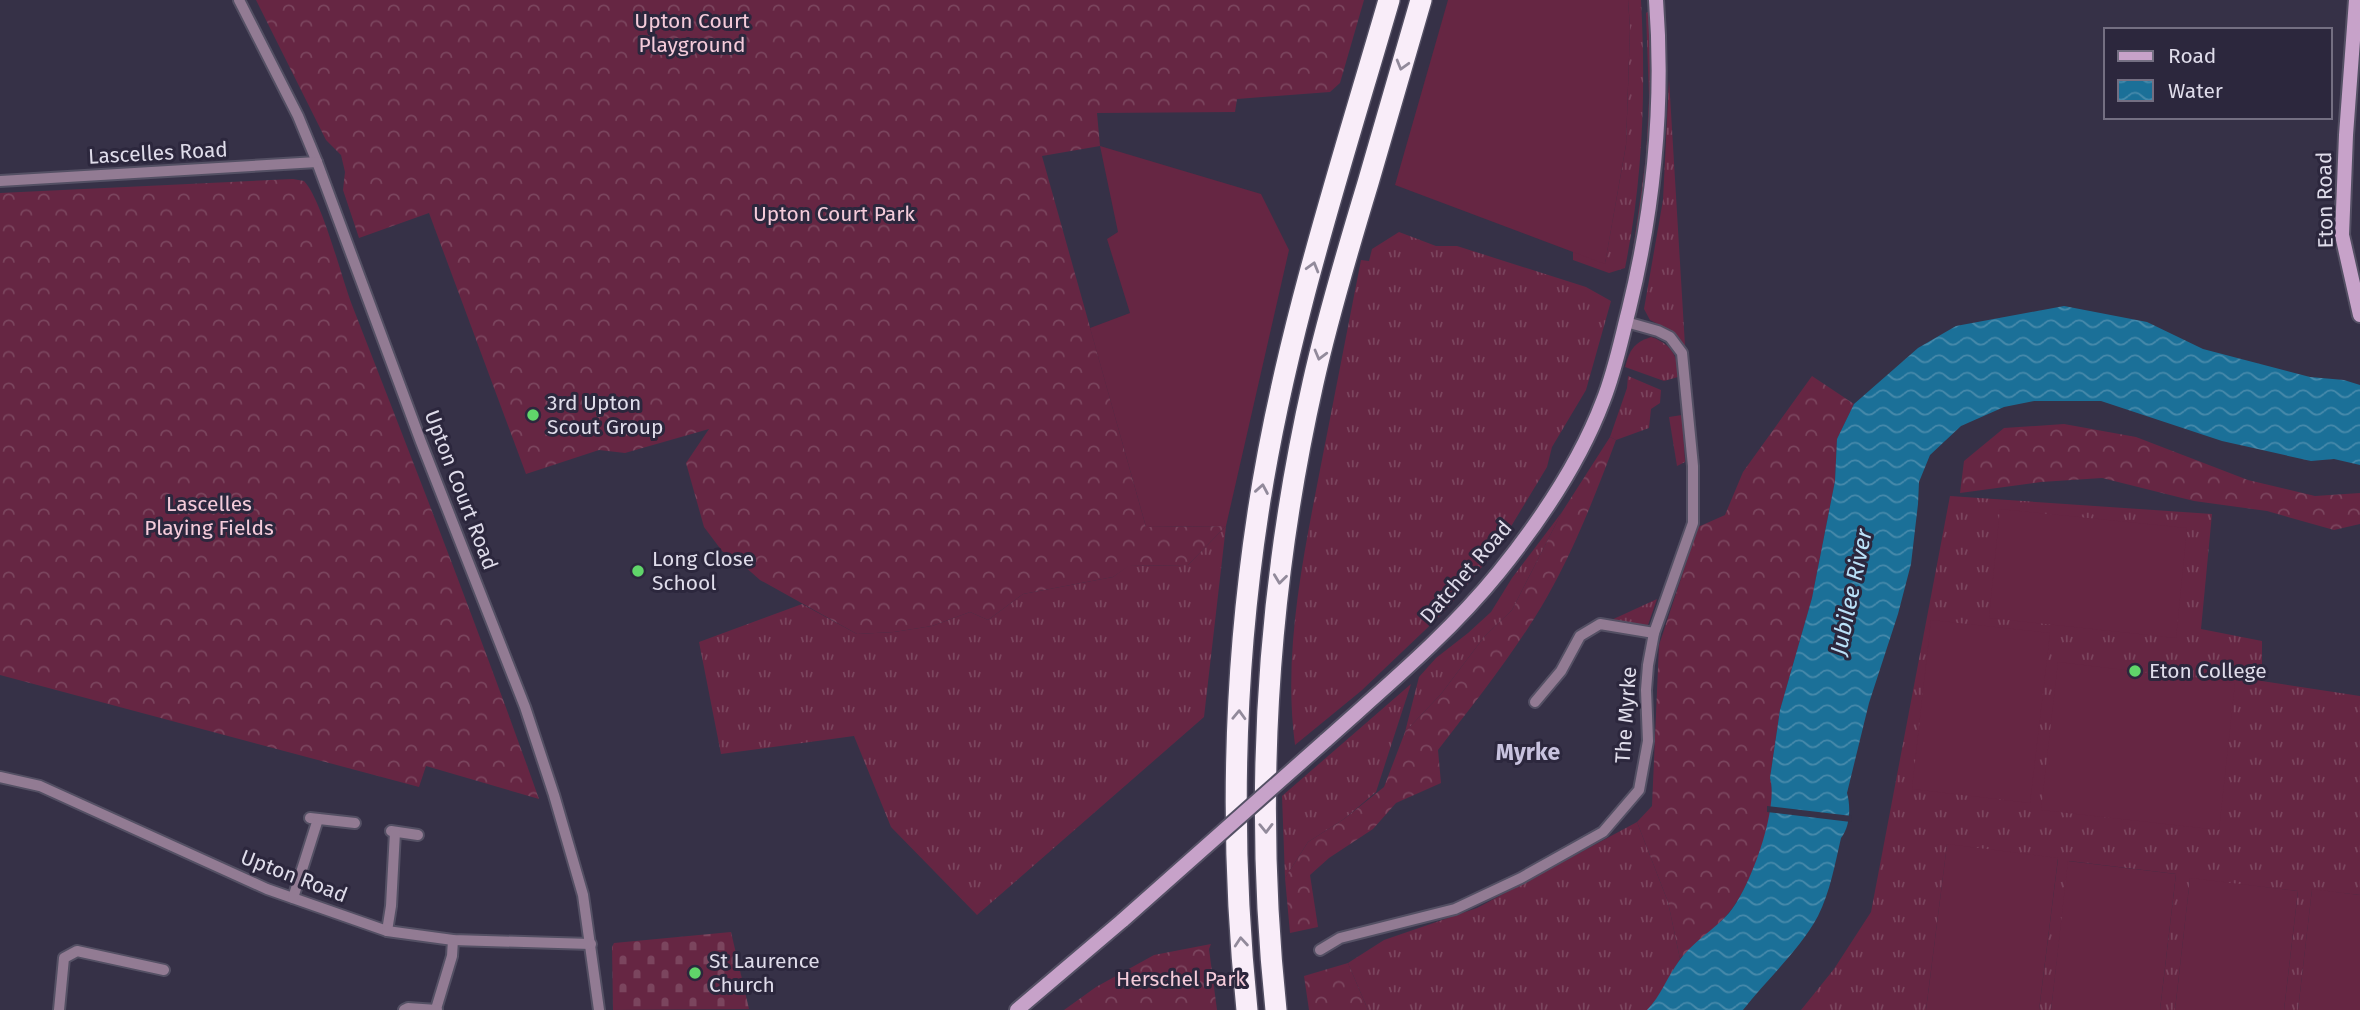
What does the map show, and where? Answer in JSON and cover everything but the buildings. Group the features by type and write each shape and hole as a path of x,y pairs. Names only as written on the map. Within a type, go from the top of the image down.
{"highway":[{"path":"1247,1010 1238,909 1237,769 1242,648 1258,514 1281,391 1304,297 1389,0"},
{"path":"1276,1010 1268,892 1265,781 1273,647 1286,534 1313,382 1346,256 1421,0"}],"main road":[{"name":"Datchet Road","path":"1017,1010 1123,920 1453,624 1518,547 1563,480 1592,426 1613,373 1640,264 1655,169 1659,74 1656,0"},
{"name":"Eton Road","path":"2356,0 2342,235 2360,315"}],"street":[{"name":"Upton Court Road","path":"239,0 298,116 317,162 421,442 525,707 583,895 599,1010"},
{"name":"Lascelles Road","path":"0,181 317,162"},
{"name":"The Myrke","path":"1320,950 1340,938 1455,909 1521,878 1603,832 1639,790 1648,741 1646,690 1654,633 1693,523 1693,466 1682,353 1670,337 1626,323"},
{"path":"1535,702 1561,671 1580,636 1600,624 1654,633"},
{"name":"Upton Road","path":"0,777 40,786 267,889 387,931 453,940 591,944"},
{"path":"293,898 314,818 355,823"},
{"path":"387,931 391,906 391,831 418,835"},
{"path":"404,1010 437,1010 453,956 453,940"},
{"path":"59,1010 64,958 77,951 164,970"}],"green space":[{"name":"Upton Court Park","path":"256,0 1364,0 1340,83 1330,92 1237,99 1235,112 1097,113 1100,146 1042,156 1146,527 1226,526 1188,565 1129,566 1113,577 1023,594 988,620 970,612 932,626 857,634 760,580 722,551 704,527 686,463 709,429 625,453 599,450 526,474 429,213 359,238 343,190 345,172 341,155 326,140"},
{"path":"1448,0 1628,0 1630,28 1626,145 1605,264 1395,185"},
{"path":"1628,0 1641,0 1642,135 1636,201 1625,268 1609,273 1573,260 1573,251 1605,263 1626,145 1630,28"},
{"path":"1649,11 1651,116 1649,151 1645,191 1632,257 1646,157 1649,97 1646,13"},
{"path":"1669,79 1685,346 1668,329 1650,320 1644,309 1663,200"},
{"path":"1100,146 1261,194 1289,250 1226,526 1146,527 1090,328 1130,313 1107,239 1118,232"},
{"name":"Lascelles Playing Fields","path":"293,179 304,181 318,204 352,305 471,613 539,799 426,766 419,787 0,675 0,193"},
{"path":"1399,232 1436,246 1457,246 1586,287 1611,301 1586,390 1552,447 1547,467 1498,548 1444,612 1361,691 1295,745 1291,677 1296,609 1361,260 1369,261 1372,249"},
{"path":"1651,337 1664,343 1672,351 1677,362 1678,377 1664,381 1625,367 1633,348"},
{"path":"1628,376 1661,390 1660,403 1651,409 1649,428 1616,440 1610,437 1627,388"},
{"path":"1812,376 1854,404 1837,439 1835,481 1812,598 1780,710 1770,778 1772,792 1767,827 1755,865 1739,898 1719,923 1680,959 1668,902 1637,822 1652,806 1659,645 1698,527 1725,515 1743,472"},
{"path":"1682,415 1685,462 1677,466 1669,417"},
{"path":"2064,424 2136,437 2248,480 2315,496 2360,493 2360,524 2334,530 2267,511 2194,501 2102,478 2041,482 1960,493 1964,461 2004,428"},
{"path":"1610,437 1616,440 1601,480 1576,540 1547,597 1509,656 1438,750 1441,783 1396,803 1373,829 1329,858 1310,875 1318,927 1290,933 1285,878 1308,842 1344,819 1384,787 1405,732 1441,694 1484,637 1512,610 1562,512"},
{"name":"Eton College","path":"1950,496 2212,514 2201,629 2262,641 2262,681 2360,696 2360,895 2312,890 2298,1010 2284,1010 2298,891 2190,879 2175,1010 2160,1010 2176,874 2069,861 2051,1010 2039,1010 2058,859 1947,845 1926,1010 1801,1010 1834,969 1871,912"},
{"path":"2000,509 2187,528 2176,638 1989,618"},
{"path":"1562,512 1512,610 1484,637 1441,694 1405,732 1419,677 1436,658 1491,612 1512,578"},
{"path":"1226,526 1204,717 977,915 891,827 854,736 721,754 699,642 802,604 857,634 932,626 970,612 988,620 1023,594 1113,577 1128,566 1188,565"},
{"path":"1657,599 1648,625 1607,622"},
{"path":"1931,620 2050,633 2030,803 1912,789"},
{"path":"2058,662 2235,683 2219,830 2041,810"},
{"path":"1411,684 1376,792 1344,819 1308,842 1285,878 1282,796"},
{"path":"1637,822 1668,902 1680,959 1655,1002 1647,1010 1368,1010 1348,963 1384,940 1477,908"},
{"path":"1947,844 2058,858 2039,1010 1926,1010"},
{"path":"2068,861 2176,874 2160,1010 2051,1010"},
{"path":"2190,878 2298,891 2284,1010 2175,1010"},
{"path":"2312,889 2360,895 2360,1010 2298,1010"},
{"path":"731,932 749,1009 613,1010 614,943"},
{"name":"Herschel Park","path":"1211,944 1209,949 1217,1010 1064,1010 1096,987 1154,955"},
{"path":"1348,963 1368,1010 1309,1010 1304,976"}],"water":[{"name":"Jubilee River","path":"2064,306 2147,322 2203,349 2310,377 2344,380 2360,385 2360,465 2334,459 2311,461 2222,441 2101,401 2034,401 2004,407 1961,426 1930,455 1919,482 1911,564 1869,703 1847,793 1848,823 1818,916 1792,953 1743,1010 1647,1010 1684,954 1723,919 1737,902 1761,848 1770,808 1770,778 1780,710 1812,598 1835,481 1837,439 1854,404 1918,348 1956,326"}],"pier":[{"path":"1767,806 1852,816 1851,822 1767,812"}],"place":[{"name":"3rd Upton Scout Group","path":"533,415"},
{"name":"Long Close School","path":"638,571"},
{"name":"Eton College","path":"2135,671"},
{"name":"St Laurence Church","path":"695,973"}],"district":[{"name":"Myrke","path":"1528,752"}],"park label":[{"name":"Upton Court Playground","path":"692,33"}]}
